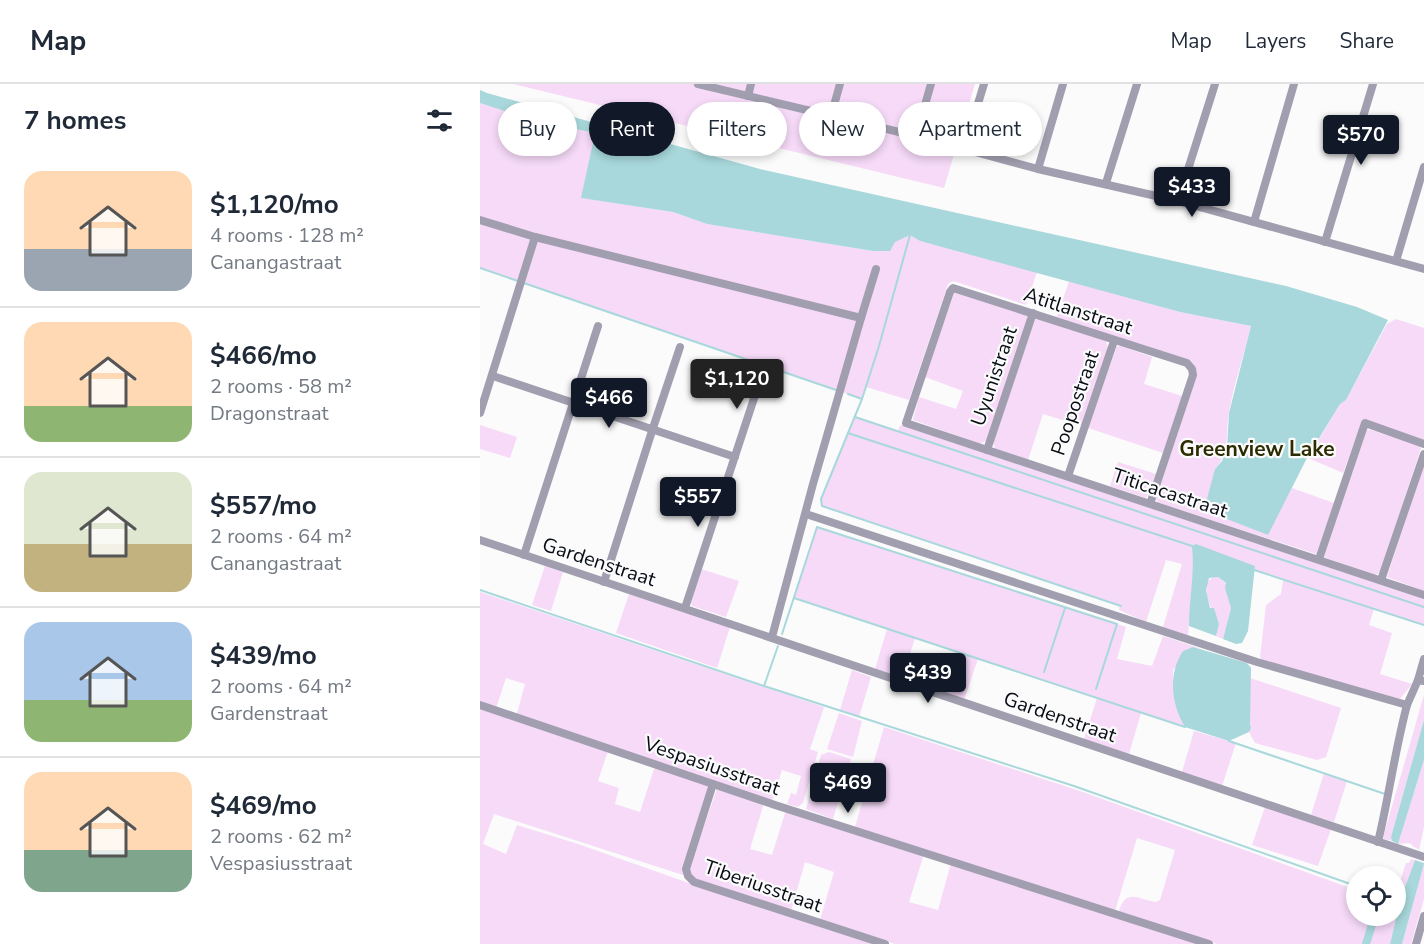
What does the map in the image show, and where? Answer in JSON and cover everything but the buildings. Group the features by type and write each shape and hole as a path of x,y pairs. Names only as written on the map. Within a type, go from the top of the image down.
{"street":[{"path":"698,84 799,108"},
{"path":"748,96 751,84"},
{"path":"835,102 840,84"},
{"path":"926,102 931,84"},
{"path":"978,102 984,84"},
{"path":"1038,169 1063,84"},
{"path":"1106,183 1137,84"},
{"path":"1178,201 1215,84"},
{"path":"1254,222 1294,84"},
{"path":"1325,242 1373,84"},
{"path":"990,156 1178,201 1424,268"},
{"path":"1396,261 1424,167"},
{"path":"480,220 535,237 861,318"},
{"path":"480,413 535,237"},
{"path":"772,637 813,484 876,269"},
{"name":"Atitlanstraat","path":"906,423 953,288 1187,363 1193,375 1150,504"},
{"name":"Uyunistraat","path":"987,450 1033,313"},
{"path":"524,555 598,326"},
{"name":"Poopostraat","path":"1068,476 1114,341"},
{"path":"604,582 680,347"},
{"path":"685,608 763,371"},
{"path":"493,376 735,457"},
{"name":"Titicacastraat","path":"906,423 1424,595"},
{"path":"1319,560 1365,423 1424,444"},
{"path":"1381,580 1424,454"},
{"path":"806,514 1257,662 1407,705"},
{"name":"Gardenstraat","path":"480,540 1424,857"},
{"path":"1382,843 1400,733 1407,705 1421,680 1424,659"},
{"name":"Vespasiusstraat","path":"480,705 713,784 1209,944"},
{"name":"Tiberiusstraat","path":"713,784 686,869 688,876 694,882 885,944"},
{"path":"1416,944 1424,916"}],"shaded area":[{"path":"513,84 975,84 970,102 898,102 898,156 954,156 944,188 811,156 886,156 886,102 799,102 799,153 787,150 787,102 687,102 687,126 675,123 675,102 589,102"},
{"path":"480,103 498,109 498,156 577,156 577,129 589,132 590,156 582,198 673,212 707,224 873,251 910,235 920,241 1037,272 1026,305 953,281 948,284 909,400 866,387 862,399 480,268"},
{"path":"1069,281 1180,312 1251,326 1231,401 1225,449 1215,469 1267,535 1292,488 1334,503 1316,554 1159,503 1156,500 1197,373 1192,362 1057,317"},
{"path":"956,292 1027,315 1028,319 987,440 980,444 913,420 919,397 956,409 963,391 925,377"},
{"path":"1036,318 1106,341 1108,348 1082,426 1043,414 1028,460 995,449 993,441"},
{"path":"1396,319 1424,328 1424,440 1363,419 1343,473 1308,458 1340,404 1346,400 1387,324"},
{"path":"1117,346 1152,357 1144,384 1182,396 1163,453 1088,428"},
{"path":"855,416 898,431 900,425 1424,599 1424,625 1374,609 1369,625 1392,633 1380,674 1412,684 1400,699 1262,660 1260,657 1266,605 1281,594 1283,580 1254,570 1255,566 1193,546 1194,562 1188,636 1163,627 1182,564 1166,560 1146,622 1119,610 1120,606 822,506 821,499"},
{"path":"480,425 517,437 510,458 480,449"},
{"path":"1367,430 1418,445 1421,448 1381,570 1374,575 1324,557"},
{"path":"1118,462 1156,474 1146,498 1110,486"},
{"path":"1424,465 1424,591 1387,577"},
{"path":"817,527 1126,627 1117,659 1152,666 1163,636 1202,649 1193,647 1173,670 1174,693 1185,727 1141,713 1129,754 1084,739 1097,698 978,659 964,700 943,693 956,652 915,638 902,679 875,669 887,629 793,598"},
{"path":"545,566 563,572 551,611 532,605"},
{"path":"701,569 739,581 726,617 692,606"},
{"path":"1213,577 1218,577 1226,584 1231,608 1223,639 1216,636 1219,623 1209,603 1207,593 1207,582"},
{"path":"480,592 824,707 810,749 818,752 803,803 798,807 787,804 791,793 796,795 801,776 782,770 772,801 685,770 516,717 525,684 506,678 496,708 480,704"},
{"path":"629,594 730,627 717,668 616,633"},
{"path":"852,670 871,677 859,717 840,710"},
{"path":"1250,678 1341,708 1326,757 1317,760 1255,743 1249,732 1251,728"},
{"path":"1424,695 1424,720 1391,837 1392,841 1384,839 1384,834"},
{"path":"480,708 608,751 598,781 619,788 615,804 640,812 655,766 709,786 686,874 683,875 494,814 483,844 506,854 517,825 876,944 480,944"},
{"path":"839,713 862,721 853,757 827,749"},
{"path":"884,727 1080,791 1346,886 1346,926 1394,926 1390,944 1217,944 1119,911 1125,899 1129,897 1155,902 1160,900 1175,850 1137,838 1115,911 855,827"},
{"path":"1194,731 1236,743 1222,786 1182,772"},
{"path":"829,752 851,759 833,819 806,809 821,755"},
{"path":"1424,760 1424,827 1419,850 1410,844 1398,844"},
{"path":"1324,773 1347,781 1334,822 1311,815"},
{"path":"717,789 764,803 750,849 772,855 786,810 924,854 909,902 938,910 951,863 1201,944 895,944 820,920 834,872 805,862 791,911 691,877 689,868"},
{"path":"1265,807 1331,829 1318,866 1252,845"},
{"path":"1411,859 1415,860 1406,884 1406,863 1409,863"},
{"path":"1424,864 1424,899 1411,944 1402,944"}],"water":[{"path":"480,90 519,102 498,102 498,109 480,103"},
{"path":"577,118 589,121 589,132 577,129"},
{"path":"675,145 687,149 687,156 713,156 760,169 1286,286 1357,307 1388,320 1346,400 1340,404 1307,458 1268,535 1204,510 1215,469 1222,461 1227,448 1229,413 1251,326 1180,312 920,241 910,235 895,242 890,251 873,251 707,224 673,212 581,198 590,156 675,156"},
{"path":"1196,544 1255,566 1248,631 1242,643 1236,644 1223,639 1231,608 1225,588 1226,583 1218,577 1209,578 1206,590 1210,608 1214,608 1219,624 1216,636 1189,626 1192,546"},
{"path":"1193,647 1247,663 1251,668 1251,728 1249,732 1229,741 1185,727 1174,699 1173,679 1183,651"},
{"path":"1424,720 1424,760 1398,844 1392,841 1391,837"},
{"path":"1415,860 1424,863 1402,944 1390,944 1394,926 1406,926 1406,884"}],"waterway":[{"path":"910,235 862,399 821,499 822,506 1121,606"},
{"path":"480,268 836,390"},
{"path":"848,394 862,399"},
{"path":"855,417 1424,607"},
{"path":"848,433 1192,546"},
{"path":"782,634 817,527 1117,624 1096,689"},
{"path":"1254,570 1424,625"},
{"path":"480,590 764,686 1074,786 1346,882"},
{"path":"794,598 1185,727"},
{"path":"1044,672 1065,608"},
{"path":"764,686 778,646"},
{"path":"1229,741 1385,794"},
{"path":"1366,944 1372,926"}],"district":[{"name":"Greenview Lake","path":"1257,449"}]}
